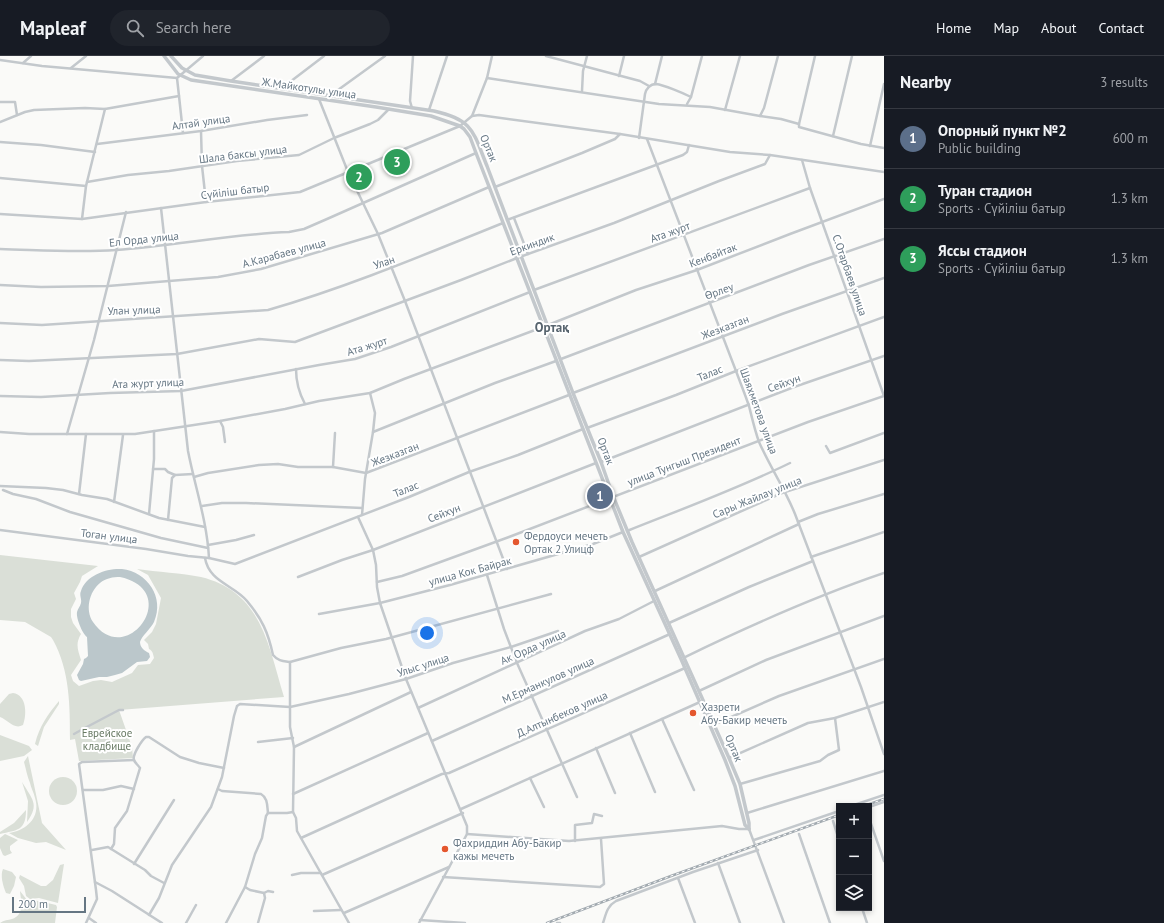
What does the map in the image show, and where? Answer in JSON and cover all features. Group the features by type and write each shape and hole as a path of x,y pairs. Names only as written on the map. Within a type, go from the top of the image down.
{"street":[{"path":"23,63 31,56"},
{"path":"71,68 86,56"},
{"path":"164,56 179,76 179,96 183,133"},
{"name":"Ж.Майкотулы улица","path":"171,56 176,63 195,75 330,96 389,109 432,116 460,126"},
{"path":"0,60 71,68 179,76 204,56"},
{"path":"231,81 264,56"},
{"path":"282,88 324,56"},
{"path":"330,96 385,56"},
{"path":"412,108 410,101 413,56"},
{"path":"428,110 447,56"},
{"path":"492,56 487,78 472,116 620,134 730,152 770,155 884,172"},
{"path":"548,56 640,81 649,86 656,84 691,97"},
{"path":"582,91 583,71 587,56"},
{"path":"619,76 624,56"},
{"path":"656,84 662,56"},
{"path":"687,104 691,97 702,56"},
{"path":"725,110 728,104 740,56"},
{"path":"760,116 764,108 778,56"},
{"path":"799,124 815,56"},
{"path":"833,136 852,56"},
{"name":"Ж.Майкотулы улица","path":"179,76 191,80 319,99 352,101 428,110 449,115 465,123"},
{"path":"487,78 582,91 659,104 687,104 781,119 799,124 799,127 870,146 884,148"},
{"path":"870,146 884,84"},
{"path":"639,138 644,101 649,86"},
{"path":"0,122 17,114 34,110 85,108 105,109 179,96"},
{"path":"319,99 348,172 362,204 378,234 405,301 482,507 507,569"},
{"path":"0,102 15,102 17,114"},
{"path":"82,219 87,184 105,109"},
{"name":"Шала баксы улица","path":"0,178 87,184 128,175 299,155 334,138 378,120 389,109"},
{"name":"Алтай улица","path":"97,144 201,131 267,120 307,116"},
{"name":"Сүйіліш батыр","path":"0,214 82,219 206,202 300,192 460,126 472,116"},
{"name":"Ортак","path":"465,123 474,134 495,187 543,327 585,428 601,462 611,497"},
{"name":"Ортак","path":"460,126 470,137 503,223 534,290 548,325 558,360"},
{"path":"201,131 202,166 206,202"},
{"path":"495,187 582,153 615,139 620,134"},
{"name":"Шаяхметова улица","path":"647,139 709,304 736,371 759,441 780,485 786,492 799,523 883,747 884,754"},
{"path":"0,142 40,145 95,152"},
{"path":"507,220 683,155 687,152 689,145"},
{"name":"Ел Орда улица","path":"0,249 81,253 166,246 304,229 476,153"},
{"name":"Еркиндик","path":"177,354 259,338 295,342 519,257 614,223 766,164 770,155"},
{"name":"С.Отарбаев улица","path":"802,160 810,188 884,396"},
{"name":"А.Карабаев улица","path":"0,285 41,287 108,286 218,277 261,269 378,234 489,187"},
{"name":"Ата журт","path":"534,290 810,188"},
{"name":"Кенбайтак","path":"548,325 636,290 697,270 884,199"},
{"path":"161,208 185,426 193,475 202,506 208,546 207,565 216,578 246,599 263,622 273,655 276,659 290,662 341,648 391,637 551,594"},
{"path":"67,434 99,320 126,212"},
{"path":"514,218 528,254"},
{"name":"Улан","path":"268,310 299,301 391,268 503,223"},
{"name":"Өрлеу","path":"373,432 444,403 834,256 884,239"},
{"name":"Жезказган","path":"175,475 193,475 259,465 278,464 298,467 333,467 366,473 782,314 884,278"},
{"name":"Ата журт","path":"318,365 355,359 418,337 474,313 530,292"},
{"name":"Улан улица","path":"0,323 42,325 99,320 174,317 268,310"},
{"name":"Талас","path":"235,564 469,472 518,455 736,371 884,317"},
{"path":"0,432 123,435 185,426 305,404 370,394 404,378 543,327"},
{"path":"0,360 29,361 177,354"},
{"name":"Сейхун","path":"601,462 748,405 884,356"},
{"name":"Ата журт улица","path":"0,396 42,397 110,393 181,392 318,365"},
{"path":"296,369 300,396 305,404"},
{"path":"370,394 375,413 360,516 373,550 380,603 391,637 411,692 467,826 467,834 420,921 465,923"},
{"name":"улица Тунгыш Президент","path":"377,582 402,576 552,521 808,422 884,396"},
{"path":"220,420 223,427 225,442"},
{"name":"Ортак","path":"585,428 596,463 654,601 700,702 735,786 745,825 749,829"},
{"path":"149,514 153,469 154,431"},
{"path":"333,467 335,433"},
{"path":"79,494 86,434"},
{"path":"826,446 830,453 884,434"},
{"path":"114,502 123,435"},
{"name":"Сары Жайлау улица","path":"639,557 786,492 884,460"},
{"name":"Сейхун","path":"298,577 373,550 596,463"},
{"name":"улица Кок Байрак","path":"319,614 380,603 487,575 594,544 686,508 790,463"},
{"path":"153,469 165,469 175,475 172,478 168,520"},
{"path":"0,486 2,489 46,488 79,494 82,496 114,502 168,520 205,528"},
{"name":"Тоган улица","path":"2,489 13,494 36,499 70,512 162,538 208,546"},
{"path":"655,590 818,514 884,494"},
{"path":"202,506 222,503 246,503 362,508"},
{"name":"Тоган улица","path":"0,530 207,558 235,564"},
{"name":"Ортак","path":"625,531 655,590 740,784 749,829 784,923"},
{"path":"812,557 884,532"},
{"path":"208,546 254,535"},
{"path":"669,624 749,587 813,561"},
{"path":"685,657 826,595 884,573"},
{"path":"487,575 517,663 577,797"},
{"name":"Ак Орда улица","path":"418,708 585,631 619,619 654,601"},
{"path":"699,691 766,660 884,616"},
{"name":"Улыс улица","path":"224,768 236,709 240,704 290,707 349,694 406,679 558,631"},
{"name":"М.Ерманкулов улица","path":"432,741 670,634"},
{"path":"710,727 779,696 884,659"},
{"path":"290,662 290,727 294,748 293,812 296,818 297,831 349,923"},
{"name":"Д.Алтынбеков улица","path":"302,838 442,774 446,774 685,668"},
{"path":"294,748 411,692"},
{"path":"461,809 700,702"},
{"path":"729,758 808,723 835,718 884,702"},
{"path":"74,734 119,710 123,710"},
{"path":"740,784 820,760 839,750 835,718"},
{"path":"662,719 694,790"},
{"path":"293,794 428,733"},
{"path":"630,734 655,792"},
{"path":"134,760 141,743 146,737 149,737 180,757 199,763 224,768 222,778 211,807 172,865 159,898 149,915"},
{"path":"258,742 292,738"},
{"path":"596,748 615,793"},
{"path":"86,923 97,899 80,762 134,760"},
{"path":"111,849 114,844 115,828 127,811 140,768 134,760"},
{"path":"747,813 884,771"},
{"path":"530,778 544,807"},
{"path":"83,790 103,790 121,786 134,789"},
{"path":"218,789 222,791 261,794 266,800 268,813 266,816 262,838 244,888 226,923"},
{"path":"860,803 884,795"},
{"path":"134,864 174,800"},
{"path":"872,807 884,802"},
{"path":"268,813 287,814 293,812"},
{"path":"754,840 836,812"},
{"path":"292,875 301,873 321,874 462,813"},
{"path":"575,841 575,825 592,823 594,814 602,816"},
{"path":"833,821 839,839"},
{"path":"467,834 552,841 575,841 722,826 749,829"},
{"path":"872,827 884,861"},
{"path":"799,834 830,923"},
{"path":"443,877 600,887 604,884 601,839"},
{"path":"92,850 108,847 164,883"},
{"path":"603,923 608,908 619,899 758,850"},
{"path":"718,863 740,923"},
{"path":"344,913 449,867"},
{"path":"678,878 695,923"},
{"path":"95,882 162,923"},
{"path":"244,888 264,893 268,891 273,892"},
{"path":"258,923 266,898 264,893"},
{"path":"186,923 196,905"},
{"path":"314,911 341,910"},
{"path":"863,911 867,923"},
{"path":"89,918 96,923"}],"green space":[{"name":"Еврейское кладбище","path":"0,555 98,566 82,576 74,593 76,599 71,609 73,623 81,634 79,638 78,650 81,660 71,675 73,681 79,686 101,680 112,682 132,673 138,665 150,664 154,658 148,644 144,640 152,632 156,624 161,598 148,575 137,569 201,577 221,584 237,595 250,608 267,640 284,697 119,710 132,747 133,758 79,761 75,739 70,740 70,714 66,676 59,652 53,640 51,637 25,622 0,620"},
{"path":"13,693 21,697 25,706 23,725 20,726 14,725 0,717 0,704 9,694"},
{"path":"59,701 59,704 44,727 38,746 35,744 41,726"},
{"path":"0,735 29,746 32,750 24,756 0,761"},
{"path":"28,756 42,823 66,850 46,842 36,843 18,838 9,833 27,826 34,817 36,811 35,798 24,762"},
{"path":"63,777 73,781 77,791 73,801 63,805 53,801 49,791 53,781"},
{"path":"22,782 31,797 34,806 31,816 27,822 28,801"},
{"path":"26,810 26,817 22,826 16,830 0,834 0,832 14,823"},
{"path":"5,834 18,840 10,846 12,853 5,856 0,848 0,838"},
{"path":"64,864 58,903 39,898 30,899 26,896 24,886 19,878 20,875 41,886 46,886 53,880 60,865"},
{"path":"3,869 12,872 16,877 10,894 6,893 4,887 2,877"},
{"path":"20,891 27,900 56,905 55,923 0,923 16,917 21,911"}],"shaded area":[{"path":"116,569 131,571 139,575 152,587 157,604 157,613 154,622 140,642 142,648 149,653 150,657 147,661 137,662 122,673 81,681 77,675 84,659 88,656 87,637 81,629 77,615 77,611 81,603 80,592 87,581 92,577 104,571","holes":["120,577 139,585 147,597 148,610 143,623 133,633 120,637 106,634 93,622 89,612 89,601 93,591 102,581 112,578"]}],"railway":[{"path":"872,803 884,799"},
{"path":"547,923 836,816"}],"place":[{"name":"Яссы стадион","path":"397,162"},
{"name":"Туран стадион","path":"359,177"},
{"name":"Опорный пункт №2","path":"600,496"},
{"name":"Фердоуси мечеть Ортак 2 Улицф","path":"516,542"},
{"name":"Хазрети Абу-Бакир мечеть","path":"693,713"},
{"name":"Фахриддин Абу-Бакир кажы мечеть","path":"445,849"}],"district":[{"name":"Ортақ","path":"552,327"}]}
